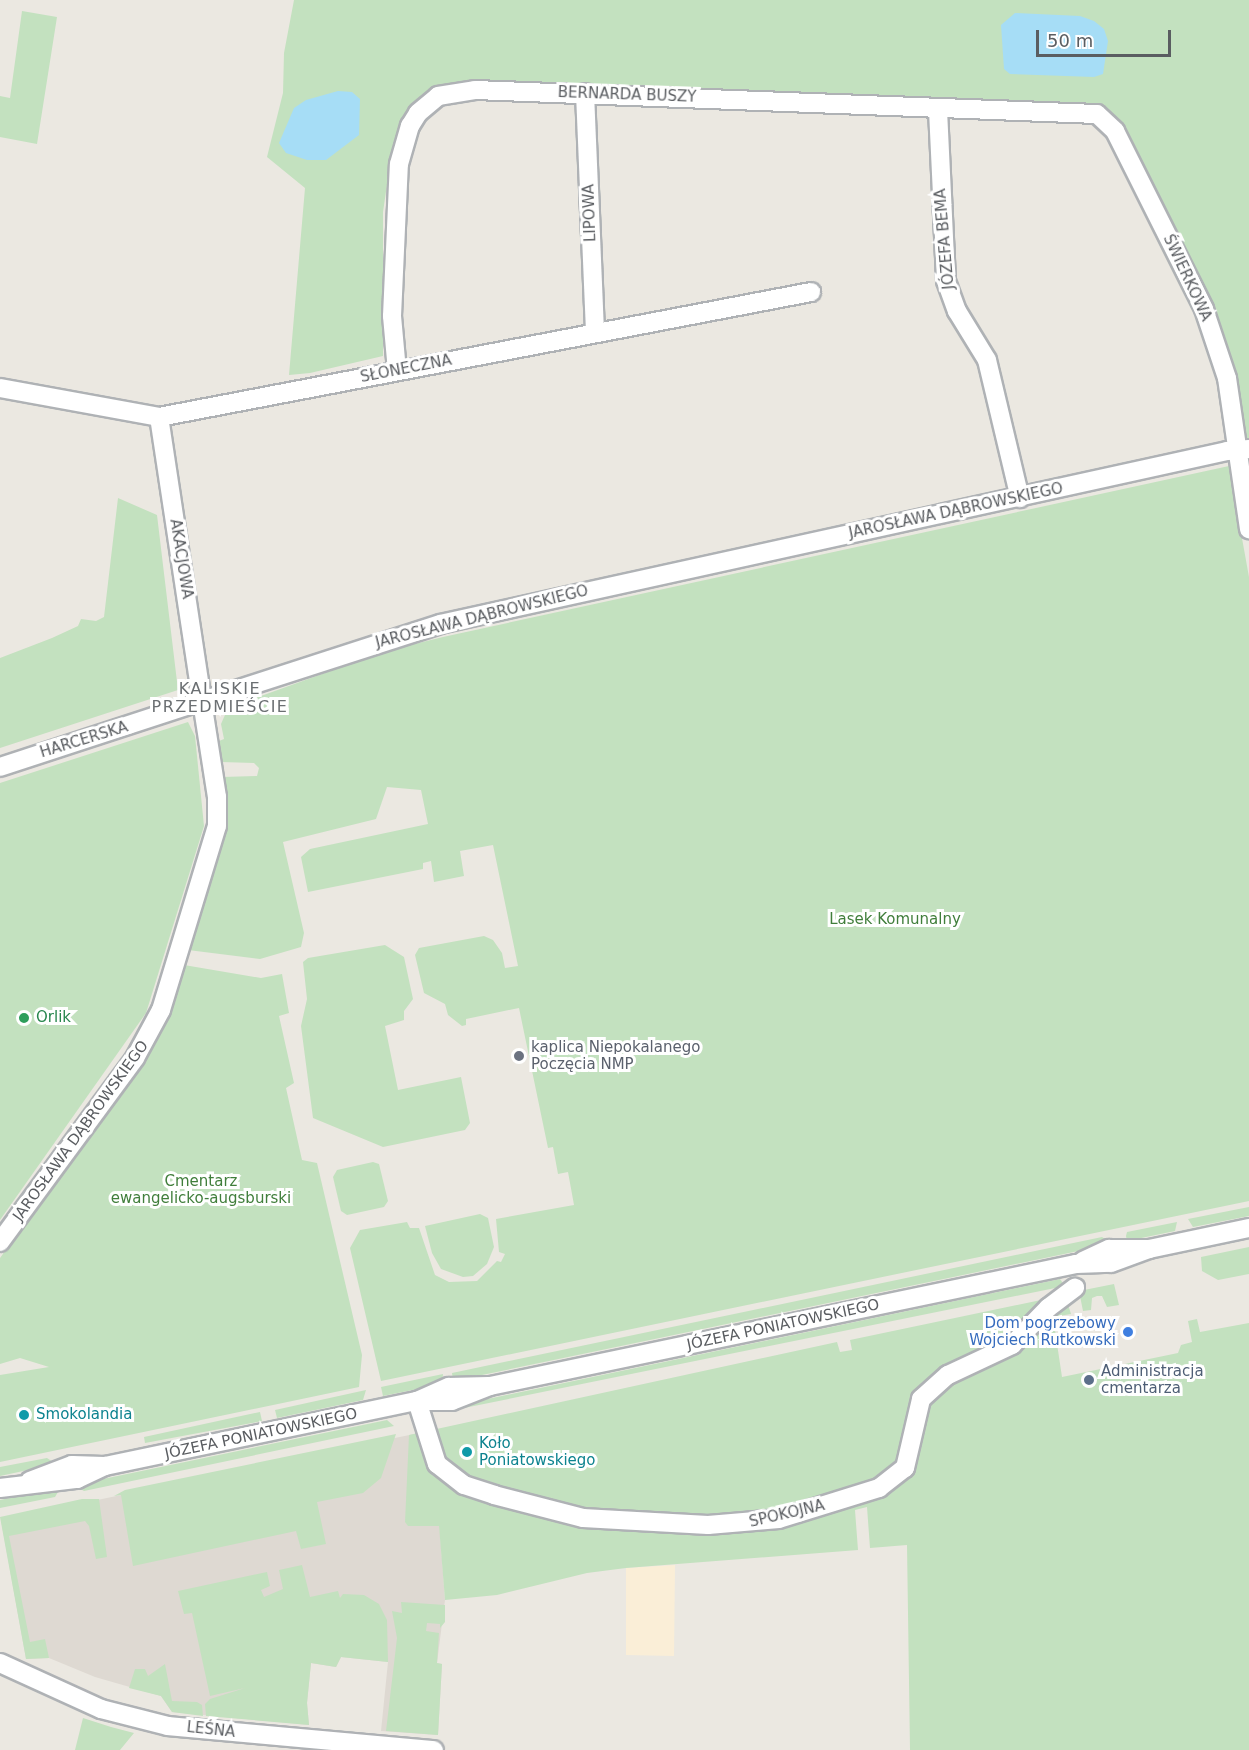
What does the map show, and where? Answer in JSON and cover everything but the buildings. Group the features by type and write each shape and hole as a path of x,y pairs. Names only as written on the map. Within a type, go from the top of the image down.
{"street":[{"name":"BERNARDA BUSZY","path":"397,371 392,316 396,182 404,144 418,112 438,96 460,91 585,93 938,110 1065,111 1104,118"},
{"name":"LIPOWA","path":"585,93 595,333"},
{"name":"JÓZEFA BEMA","path":"938,110 946,281 957,311 987,360 1020,498"},
{"name":"ŚWIERKOWA","path":"1104,118 1121,144 1204,309 1227,378 1242,449 1249,529"},
{"name":"SŁONECZNA","path":"0,388 159,417 811,292"},
{"name":"AKACJOWA","path":"159,417 202,701"},
{"name":"JAROSŁAWA DĄBROWSKIEGO","path":"0,1242 135,1058 161,1010 217,826 217,797 202,701 440,624 1242,449"},
{"name":"HARCERSKA","path":"0,767 202,701"},
{"name":"JÓZEFA PONIATOWSKIEGO","path":"0,1488 77,1479 105,1466 417,1401 449,1387 490,1386 1076,1264 1112,1263 1149,1249 1249,1228"},
{"name":"SPOKOJNA","path":"417,1401 437,1464 464,1485 529,1507 583,1518 651,1523 731,1525 779,1519 879,1488 905,1468 921,1399 948,1375 1012,1345 1048,1308 1075,1288"},
{"name":"LEŚNA","path":"0,1663 101,1709 168,1725 434,1750"}],"shaded area":[{"path":"419,1433 439,1519 445,1600 437,1663 442,1664 438,1735 381,1731 388,1662 341,1657 336,1667 311,1663 307,1703 309,1725 172,1712 161,1696 95,1677 49,1658 26,1659 1,1520"},
{"path":"675,1565 674,1656 626,1655 626,1568"}],"green space":[{"path":"294,0 1249,0 1249,441 1243,442 1231,370 1116,121 448,87 396,150 388,178 383,212 383,356 310,373 289,375 305,188 267,157 283,93 284,53"},
{"path":"22,11 57,17 37,144 0,137 0,96 10,98"},
{"name":"Lasek Komunalny","path":"1229,466 1249,577 1249,1201 381,1381 350,1248 360,1230 407,1222 410,1228 419,1228 435,1275 449,1282 477,1281 497,1261 501,1262 505,1254 499,1252 496,1219 574,1205 568,1172 558,1174 553,1147 548,1148 519,1008 466,1019 466,1025 462,1026 448,1015 445,1004 424,993 415,955 419,948 484,936 493,940 502,953 505,968 518,966 493,845 460,851 464,876 434,882 431,861 423,863 423,869 308,892 301,857 310,849 428,824 421,790 387,787 376,819 283,842 304,933 301,947 260,959 188,950 225,836 222,777 257,776 259,768 254,763 221,762 219,741 224,739 221,724 228,708 386,651 443,637"},
{"path":"118,498 157,515 178,690 0,748 0,658 78,626 81,619 96,621 104,617"},
{"path":"188,722 195,736 204,826 146,1013 0,1220 0,783"},
{"path":"385,945 404,957 413,999 404,1011 404,1020 385,1026 398,1090 461,1077 470,1123 465,1130 383,1147 313,1118 301,1026 307,999 303,962 308,958"},
{"name":"Cmentarz ewangelicko-augsburski","path":"184,965 261,978 282,974 289,1013 279,1016 294,1083 286,1088 302,1160 317,1163 362,1355 359,1387 0,1462 0,1375 49,1367 20,1358 0,1364 0,1258 144,1058 164,1026"},
{"path":"373,1162 379,1164 388,1201 384,1207 347,1215 341,1211 333,1177 337,1170"},
{"path":"1249,1207 1249,1216 1193,1227 1188,1219"},
{"path":"480,1214 488,1218 494,1247 487,1264 473,1276 463,1277 441,1269 432,1253 425,1226"},
{"path":"1177,1222 1175,1231 1127,1241 1127,1232"},
{"path":"1102,1237 1112,1244 453,1381 452,1373"},
{"path":"1249,1247 1249,1274 1218,1280 1202,1271 1201,1257"},
{"path":"1060,1279 1065,1286 459,1409 459,1405"},
{"path":"1114,1284 1119,1305 1107,1307 1102,1296 1097,1296 1092,1298 1091,1310 1083,1311 1079,1291"},
{"path":"1065,1295 1071,1314 1053,1317 1062,1377 1178,1353 1181,1345 1192,1342 1188,1321 1197,1319 1200,1332 1249,1323 1249,1750 910,1750 907,1545 870,1548 867,1507 855,1510 858,1550 626,1568 587,1573 497,1595 445,1600 439,1526 408,1526 405,1522 409,1435 837,1342 840,1352 852,1350 850,1340"},
{"path":"443,1374 442,1384 383,1396 381,1387"},
{"path":"366,1390 363,1400 277,1418 275,1410"},
{"path":"260,1412 262,1421 145,1443 144,1437"},
{"path":"387,1420 394,1426 84,1491 74,1485"},
{"path":"396,1434 381,1478 363,1493 317,1502 326,1544 301,1549 296,1531 133,1566 121,1495 114,1496 125,1490"},
{"path":"47,1458 56,1464 0,1476 0,1467"},
{"path":"61,1487 55,1497 0,1508 0,1500"},
{"path":"82,1499 99,1499 107,1557 96,1559 89,1526 85,1521 9,1536 30,1642 45,1639 49,1658 26,1659 0,1517"},
{"path":"302,1565 310,1597 338,1591 340,1598 343,1594 364,1595 379,1604 387,1620 388,1662 341,1657 336,1667 311,1663 307,1703 309,1725 206,1716 205,1704 210,1699 245,1688 210,1696 192,1613 184,1614 178,1591 267,1572 270,1586 261,1590 264,1597 283,1589 279,1570"},
{"path":"401,1602 445,1605 445,1622 440,1628 440,1624 427,1623 426,1631 439,1633 437,1663 442,1664 438,1735 386,1731 397,1638 392,1611 402,1613"},
{"path":"165,1664 172,1701 197,1702 202,1705 203,1716 172,1712 161,1696 129,1688 135,1669 145,1669 148,1676"},
{"path":"83,1718 134,1733 120,1750 75,1750"}],"water":[{"path":"1015,13 1080,16 1094,21 1104,29 1108,41 1103,74 1094,77 1010,74 1004,69 1001,25"},
{"path":"338,91 352,92 360,99 359,135 326,160 307,160 286,153 279,143 294,108 306,100"}],"place":[{"name":"Orlik","path":"24,1018"},
{"name":"kaplica Niepokalanego Poczęcia NMP","path":"519,1056"},
{"name":"Dom pogrzebowy Wojciech Rutkowski","path":"1128,1332"},
{"name":"Administracja cmentarza","path":"1089,1380"},
{"name":"Smokolandia","path":"24,1415"},
{"name":"Koło Poniatowskiego","path":"467,1452"}],"district":[{"name":"KALISKIE PRZEDMIEŚCIE","path":"220,698"}]}
